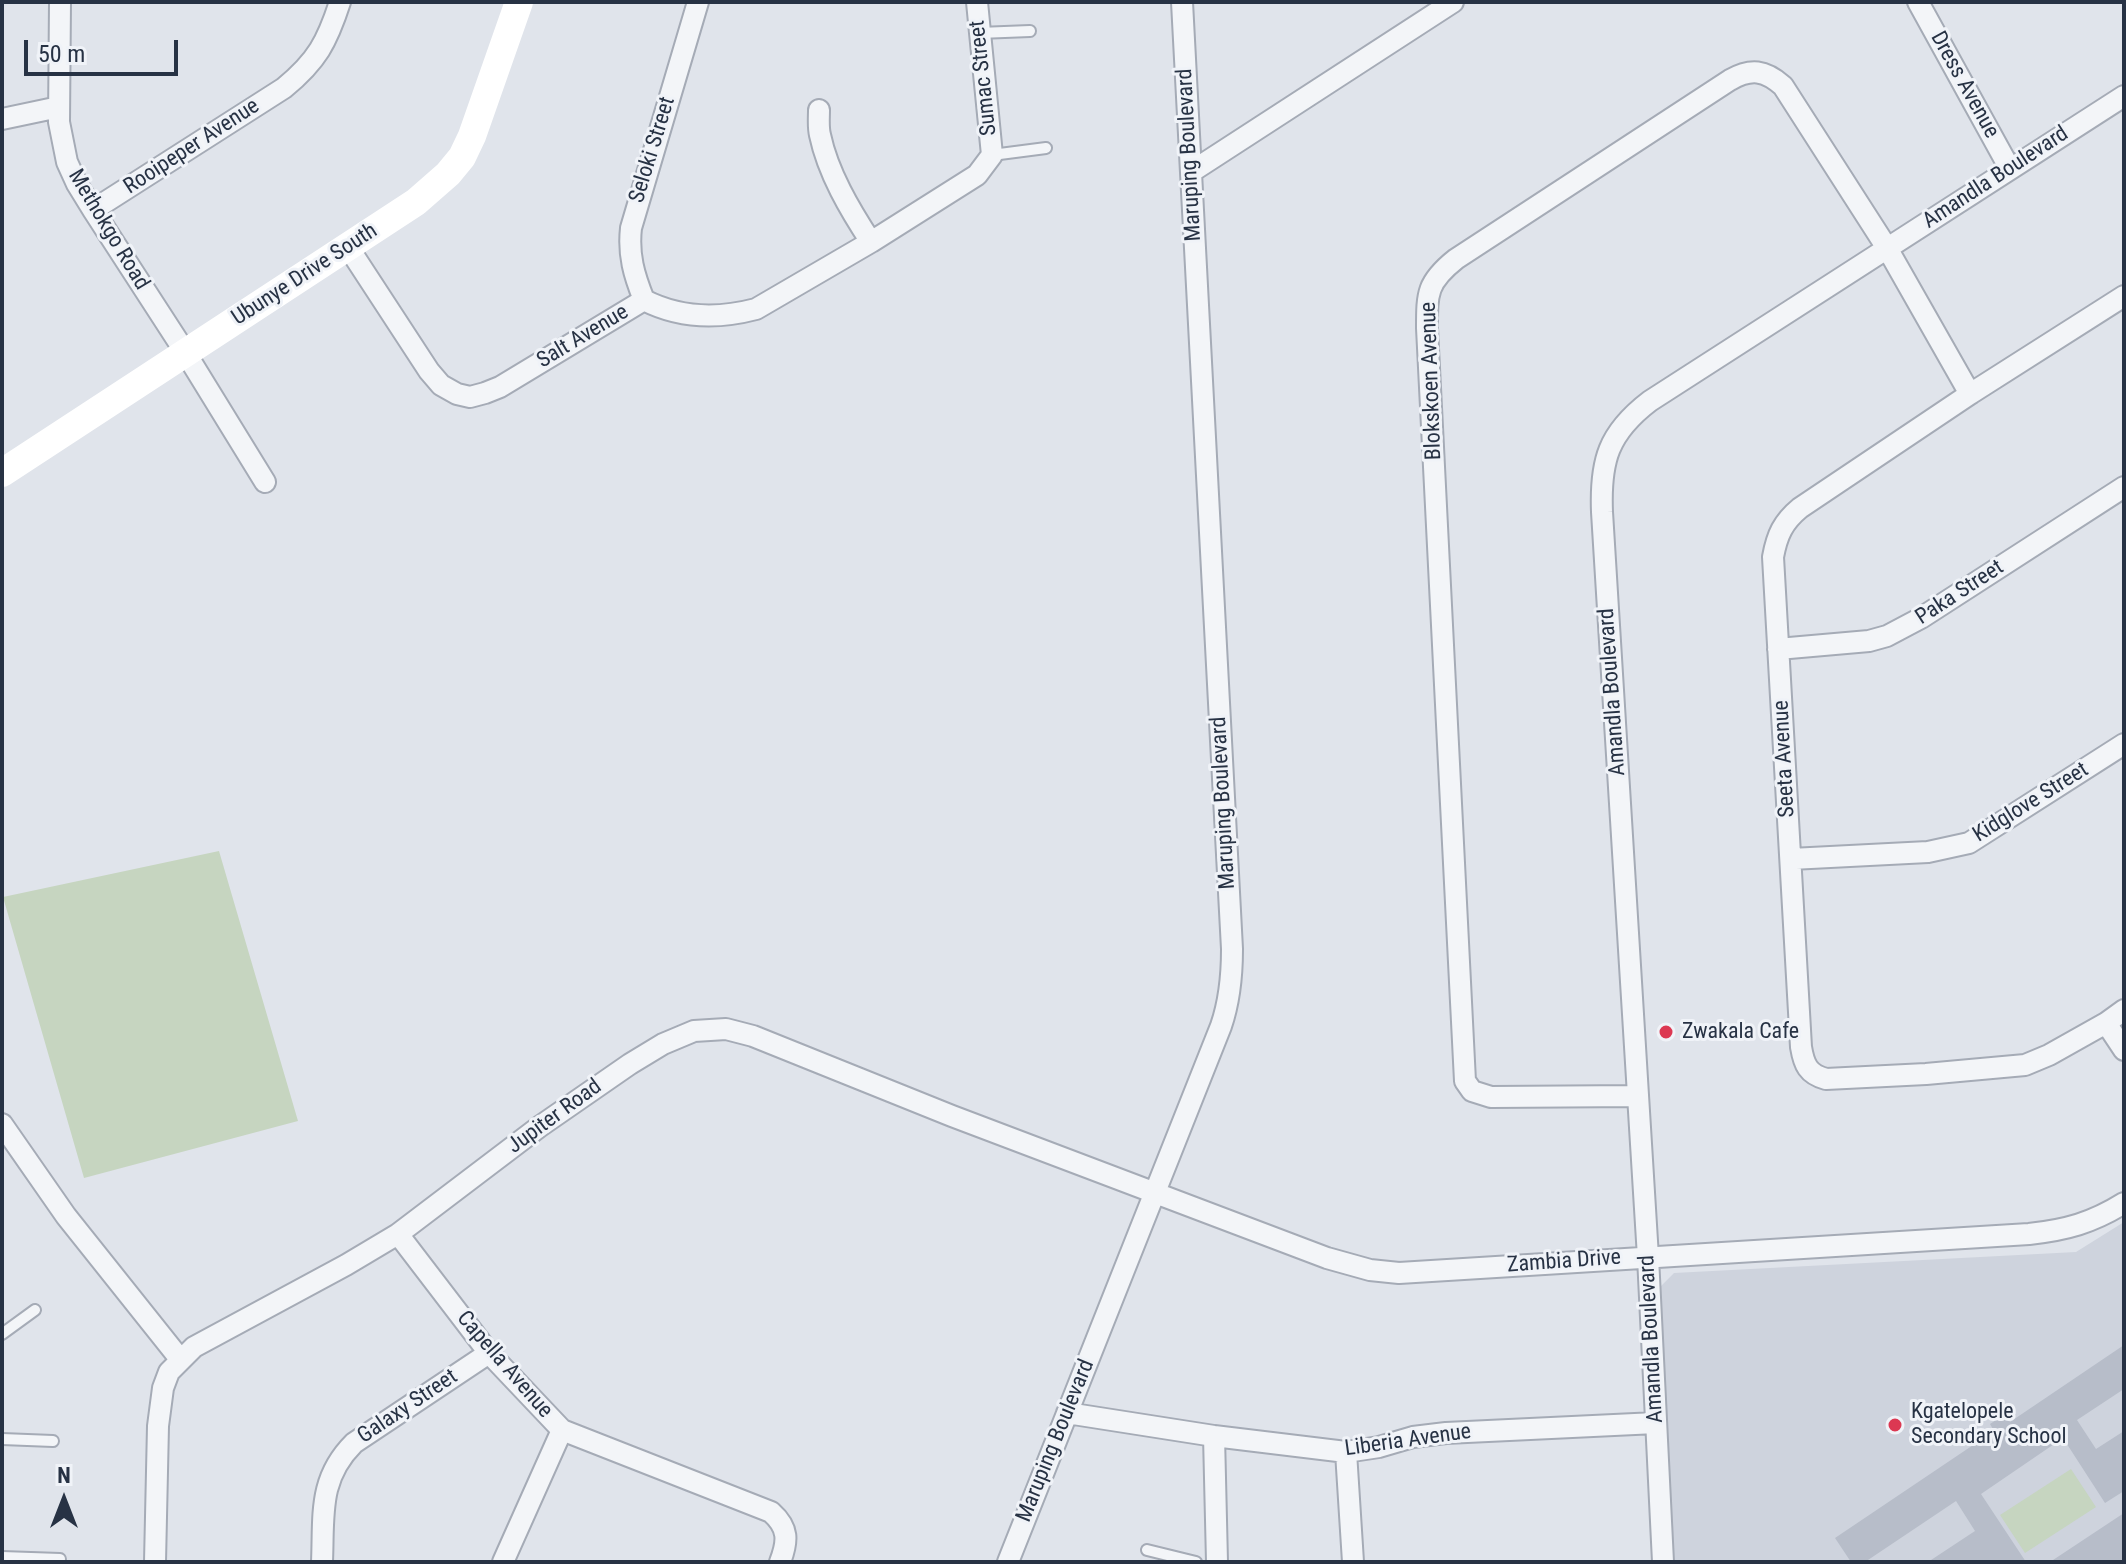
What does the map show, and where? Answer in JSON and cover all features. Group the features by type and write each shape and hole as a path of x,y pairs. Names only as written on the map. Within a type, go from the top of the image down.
{"street":[{"name":"Methokgo Road","path":"60,2 59,107 67,162 93,210 265,482"},
{"name":"Rooipeper Avenue","path":"93,210 284,88 304,71 321,49 340,2"},
{"name":"Ubunye Drive South","path":"2,473 416,202 448,174 462,157 481,111 519,2"},
{"name":"Seloki Street","path":"644,300 631,262 631,228 698,2"},
{"name":"Sumac Street","path":"977,2 992,155"},
{"name":"Maruping Boulevard","path":"1008,1562 1221,1026 1230,996 1232,949 1182,2"},
{"path":"1191,172 1453,2"},
{"name":"Dress Avenue","path":"1918,2 2010,169"},
{"name":"Blokskoen Avenue","path":"1638,1096 1491,1097 1472,1091 1465,1081 1427,328 1431,286 1436,276 1456,259 1730,80 1740,74 1761,73 1783,86 1887,248 1970,394"},
{"name":"Amandla Boulevard","path":"1663,1562 1648,1257 1602,512 1606,457 1622,426 1650,401 2124,96"},
{"path":"2,119 59,107"},
{"path":"819,110 819,133 827,157 852,213 871,242"},
{"name":"Salt Avenue","path":"348,247 429,371 441,385 470,397 500,387 644,300 665,309 697,315 756,309 977,175 992,155"},
{"name":"Seeta Avenue","path":"2124,296 1800,508 1778,533 1773,557 1801,1047 1808,1071 1826,1079 1841,1079 2025,1065 2049,1055 2124,1010"},
{"name":"Paka Street","path":"1778,649 1847,644 1887,636 1921,618 2124,487"},
{"name":"Kidglove Street","path":"1791,859 1928,852 1969,843 2124,744"},
{"path":"2106,1023 2124,1050"},
{"name":"Jupiter Road","path":"155,1562 158,1426 163,1388 169,1372 180,1359 194,1347 398,1234 539,1127 630,1064 663,1044 694,1031 726,1029 753,1036 1155,1194"},
{"path":"2,1124 66,1216 180,1359"},
{"name":"Zambia Drive","path":"1155,1194 1327,1258 1370,1270 1399,1273 2059,1231 2093,1220 2124,1203"},
{"name":"Capella Avenue","path":"398,1234 489,1353 562,1430 771,1512 785,1530 785,1549 780,1562"},
{"name":"Galaxy Street","path":"322,1562 328,1485 344,1453 354,1443 489,1353"},
{"name":"Liberia Avenue","path":"1067,1413 1214,1436 1346,1452 1446,1433 1656,1423"},
{"path":"503,1562 562,1430"},
{"path":"1214,1436 1217,1562"},
{"path":"1346,1452 1353,1562"}],"lane":[{"path":"979,33 1030,31"},
{"path":"992,155 1046,148"},
{"path":"2,1334 35,1310"},
{"path":"2,1439 53,1441"},
{"path":"1147,1550 1196,1562"},
{"path":"2,1557 60,1559"}],"shaded area":[{"name":"Kgatelopele Secondary School","path":"2124,1222 2124,1562 1674,1562 1659,1288 1674,1273 2076,1252"}],"green space":[{"path":"219,851 298,1121 84,1178 3,897"},
{"path":"2071,1469 2096,1507 2025,1553 2000,1515"}],"building":[{"path":"2124,1345 2124,1389 2077,1420 2096,1449 2124,1431 2124,1491 2105,1503 2063,1438 1981,1494 2026,1562 1928,1562 1975,1531 1956,1501 1865,1562 1851,1562 1835,1538 1994,1431 1990,1424 2005,1414 2010,1422"},
{"path":"2124,1513 2124,1562 2050,1562"}],"place":[{"name":"Zwakala Cafe","path":"1666,1032"},
{"name":"Kgatelopele Secondary School","path":"1895,1425"}]}
